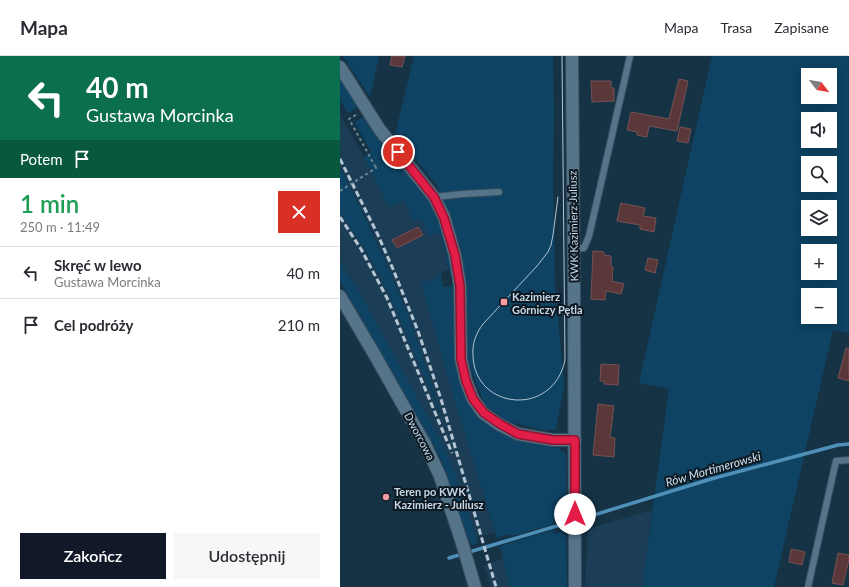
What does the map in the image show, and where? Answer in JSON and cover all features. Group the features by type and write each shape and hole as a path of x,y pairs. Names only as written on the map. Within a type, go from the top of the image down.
{"street":[{"name":"KWK Kazimierz-Juliusz","path":"572,56 575,587"},
{"path":"340,67 380,130 434,197 444,218 455,255 460,286 461,359 466,381 473,399 484,413 518,434 553,440 575,440"},
{"name":"Dworcowa","path":"340,296 425,444 440,476 475,587"}],"lane":[{"path":"573,250 584,248 589,236 630,56"},
{"path":"434,197 499,192"},
{"path":"808,587 836,461 849,460"}],"path":[{"path":"340,191 376,168 349,119 356,115"}],"shaded area":[{"path":"343,56 379,56 370,97"},
{"path":"414,56 553,56 555,283 564,385 556,430 543,430 506,421 485,405 468,361 467,304 462,251 437,185 395,135"},
{"path":"712,56 849,56 849,333 833,330 774,587 642,587 669,389 639,383"},
{"path":"340,76 359,107 349,113 340,100"},
{"path":"340,115 364,157 389,207 404,200 413,221 421,217 440,232 449,270 439,273 439,277 421,283 453,395 495,532 476,537 427,416 360,293 340,260 340,212 364,248 380,276 439,410 402,299 375,237 340,166"},
{"path":"365,116 386,148 415,180 429,201 443,232 449,254 452,277 440,232 429,236 421,218 413,221 404,200 389,207 364,157 371,152 355,123"},
{"path":"340,168 372,233 401,298 441,416 380,276 364,248 340,212"},
{"path":"340,261 360,293 442,443 464,499 478,544 472,545 467,537 445,469 435,447 340,281"},
{"path":"439,273 441,273 443,287 453,286 454,341 456,360 479,416 487,424 506,435 528,442 557,447 566,454 566,513 562,513 562,518 553,521 553,524 517,535 507,535 497,538 453,395 421,283 439,277"},
{"path":"652,510 642,587 585,587 588,529"},
{"path":"553,530 554,534 562,531 562,535 566,535 567,587 510,587 500,546"},
{"path":"503,559 510,587 491,587 484,565"}],"building":[{"path":"392,56 405,56 402,67 390,65"},
{"path":"679,79 688,81 677,131 649,126 647,137 637,135 637,132 627,130 631,112 669,119"},
{"path":"591,81 611,81 611,88 614,88 614,101 592,102"},
{"path":"680,127 691,129 688,143 677,141"},
{"path":"621,203 645,208 643,216 656,218 654,232 640,229 640,225 617,221"},
{"path":"418,227 423,235 397,248 392,240"},
{"path":"593,251 604,252 604,255 611,256 611,267 613,267 612,281 624,284 621,294 606,291 605,300 591,299"},
{"path":"648,258 658,260 655,273 645,270"},
{"path":"846,348 849,349 849,381 838,378"},
{"path":"601,364 619,365 618,385 604,384 605,381 600,381"},
{"path":"598,404 614,406 610,437 615,438 614,457 593,455"},
{"path":"791,549 805,552 802,565 789,562"},
{"path":"838,553 849,555 843,585 832,583"}],"waterway":[{"name":"Rów Mortimerowski","path":"584,518 711,479 838,445 849,444"},
{"name":"Rów Mortimerowski","path":"449,558 560,525"}],"tram line":[{"path":"558,197 553,235 548,252 537,266 483,324 475,339 473,355 477,373 486,387 499,396 515,400 531,398 546,391 558,379 565,360 562,56"}],"railway":[{"path":"340,159 378,235 418,331 441,399 496,587"},
{"path":"340,217 361,249 387,298 452,453"}],"place":[{"name":"Kazimierz Górniczy Pętla","path":"504,302"},
{"name":"Teren po KWK Kazimierz - Juliusz","path":"386,497"}],"route":[{"path":"398,152 434,197 444,218 455,255 460,286 461,359 466,381 473,399 484,413 518,434 553,440 575,440 575,514"}]}
